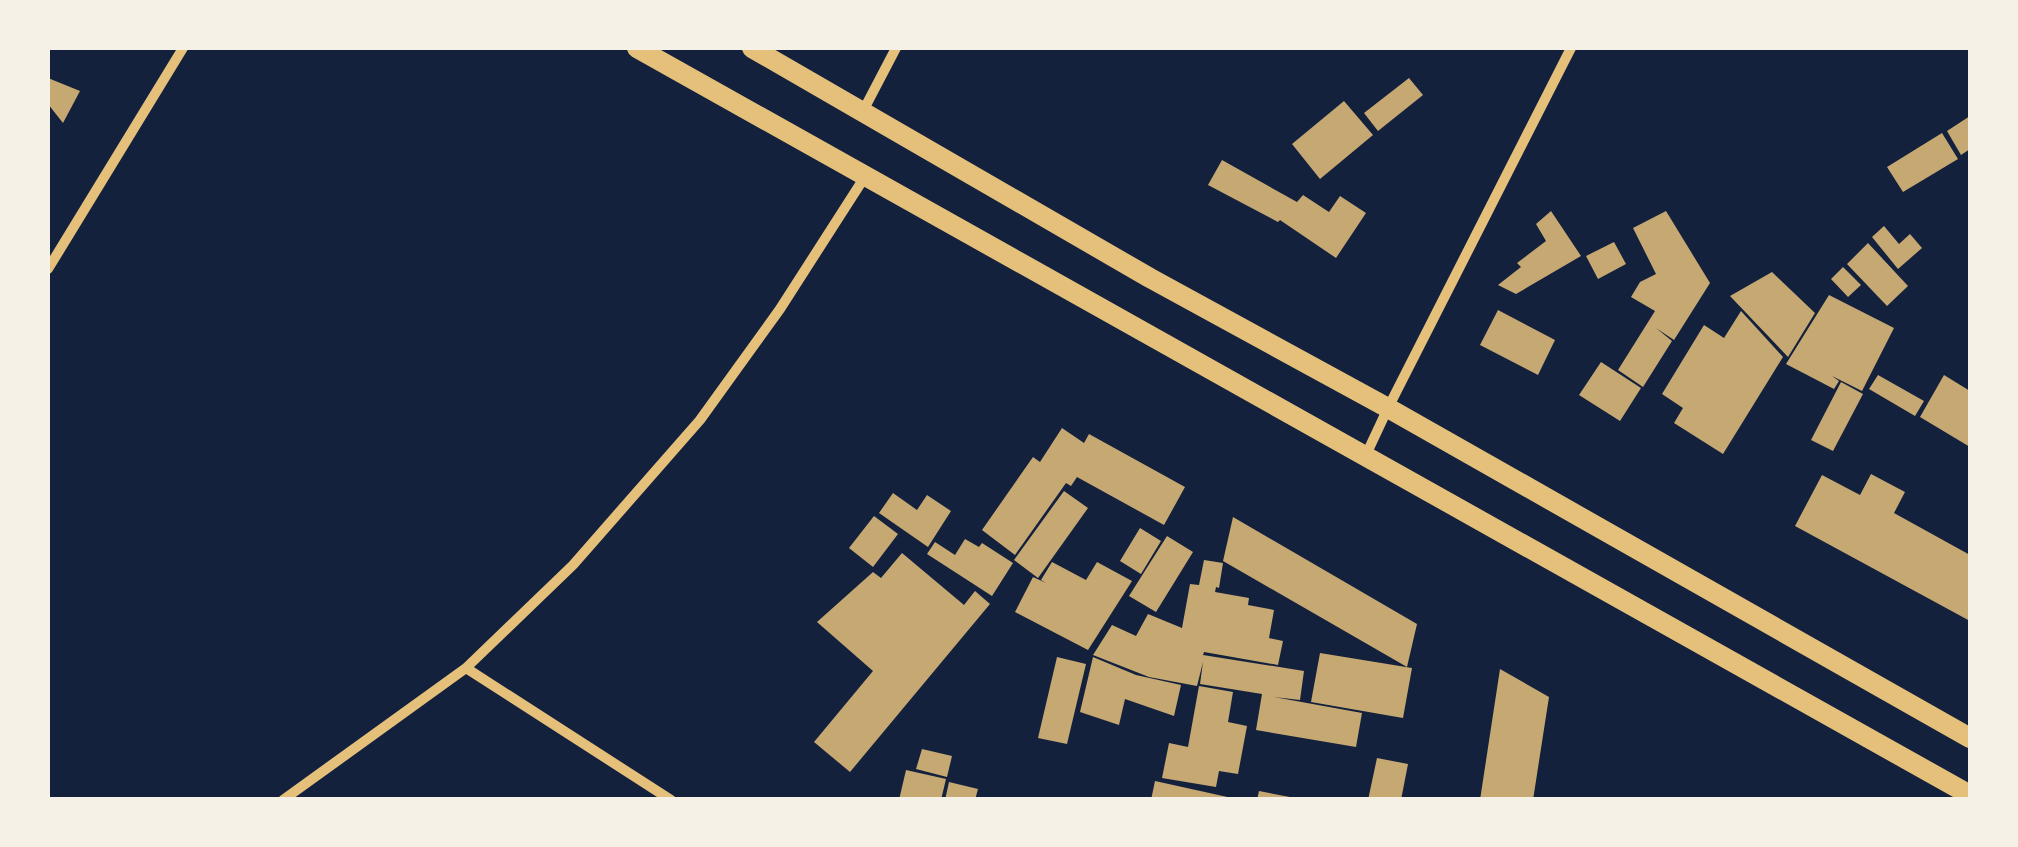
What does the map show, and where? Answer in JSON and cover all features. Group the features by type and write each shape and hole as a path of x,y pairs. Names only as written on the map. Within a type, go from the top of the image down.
{"main road":[{"path":"637,48 1970,795"},
{"path":"752,48 1150,278 1388,408 1970,738"}],"street":[{"path":"48,270 183,48"},
{"path":"862,113 896,48"},
{"path":"1365,458 1571,48"},
{"path":"283,800 466,668 574,565 700,420 780,309 866,175"},
{"path":"466,668 671,800"}],"building":[{"path":"48,78 80,91 63,123 48,104"},
{"path":"1409,78 1423,95 1378,131 1364,113"},
{"path":"1344,101 1373,135 1320,179 1292,144"},
{"path":"1970,116 1970,149 1961,155 1947,131"},
{"path":"1942,133 1958,159 1903,192 1887,167"},
{"path":"1222,160 1297,202 1303,195 1329,212 1340,196 1366,213 1336,258 1280,220 1208,185"},
{"path":"1551,211 1581,256 1516,294 1498,285 1521,267 1517,263 1546,241 1536,224"},
{"path":"1666,211 1710,283 1674,340 1656,328 1672,341 1643,387 1618,370 1655,311 1631,297 1640,282 1656,274 1633,228"},
{"path":"1884,226 1899,244 1910,234 1922,248 1898,269 1872,237"},
{"path":"1614,242 1626,264 1598,279 1586,256"},
{"path":"1868,243 1908,286 1887,306 1847,264"},
{"path":"1843,267 1861,285 1848,297 1831,279"},
{"path":"1772,272 1815,313 1788,357 1730,296"},
{"path":"1829,295 1894,328 1862,391 1832,376 1839,381 1834,389 1786,364"},
{"path":"1498,310 1555,340 1538,375 1480,345"},
{"path":"1741,311 1783,357 1723,454 1674,423 1683,408 1662,394 1704,325 1724,338"},
{"path":"1601,362 1641,388 1620,421 1579,395"},
{"path":"1878,375 1924,401 1915,416 1869,389"},
{"path":"1944,375 1970,391 1970,447 1920,417"},
{"path":"1841,382 1863,394 1833,451 1811,440"},
{"path":"1062,428 1084,443 1089,434 1185,487 1164,525 1077,477 1071,486 1066,483 1015,555 982,530 1033,457 1040,462"},
{"path":"1871,474 1905,492 1894,513 1970,555 1970,621 1795,526 1822,475 1860,495"},
{"path":"1064,491 1088,508 1038,578 1014,560"},
{"path":"893,493 917,510 927,495 951,511 928,547 879,513"},
{"path":"874,516 898,534 873,567 849,548"},
{"path":"1233,517 1417,624 1407,667 1223,561"},
{"path":"1140,528 1161,541 1141,574 1120,561"},
{"path":"1167,536 1193,552 1156,612 1129,596"},
{"path":"965,539 979,547 982,543 1013,563 992,596 927,554 935,542 955,555"},
{"path":"902,553 964,605 975,591 990,604 850,772 814,742 873,671 817,622 873,572 881,578"},
{"path":"1204,560 1223,563 1215,592 1249,598 1248,605 1274,610 1269,638 1283,641 1278,665 1204,652 1203,655 1304,671 1300,700 1274,697 1362,713 1356,747 1256,730 1262,694 1200,684 1203,662 1197,686 1149,677 1093,655 1112,625 1136,636 1148,614 1182,628 1190,584 1199,585"},
{"path":"1052,562 1086,580 1097,562 1132,581 1088,650 1015,612 1033,577 1046,583 1041,580"},
{"path":"1320,653 1412,668 1403,718 1311,702"},
{"path":"1057,657 1086,664 1067,744 1038,738"},
{"path":"1093,657 1136,675 1181,685 1174,716 1125,699 1119,725 1080,712"},
{"path":"1500,669 1549,697 1533,800 1480,800"},
{"path":"1199,686 1233,692 1228,722 1247,726 1238,774 1219,771 1216,787 1162,778 1169,743 1188,747"},
{"path":"922,749 952,756 947,777 916,769"},
{"path":"1377,758 1408,764 1401,800 1368,800"},
{"path":"906,770 946,779 941,800 899,800"},
{"path":"1155,781 1232,798 1232,800 1151,800"},
{"path":"949,782 978,789 975,800 945,800"},
{"path":"1259,791 1295,798 1295,800 1257,800"}]}
